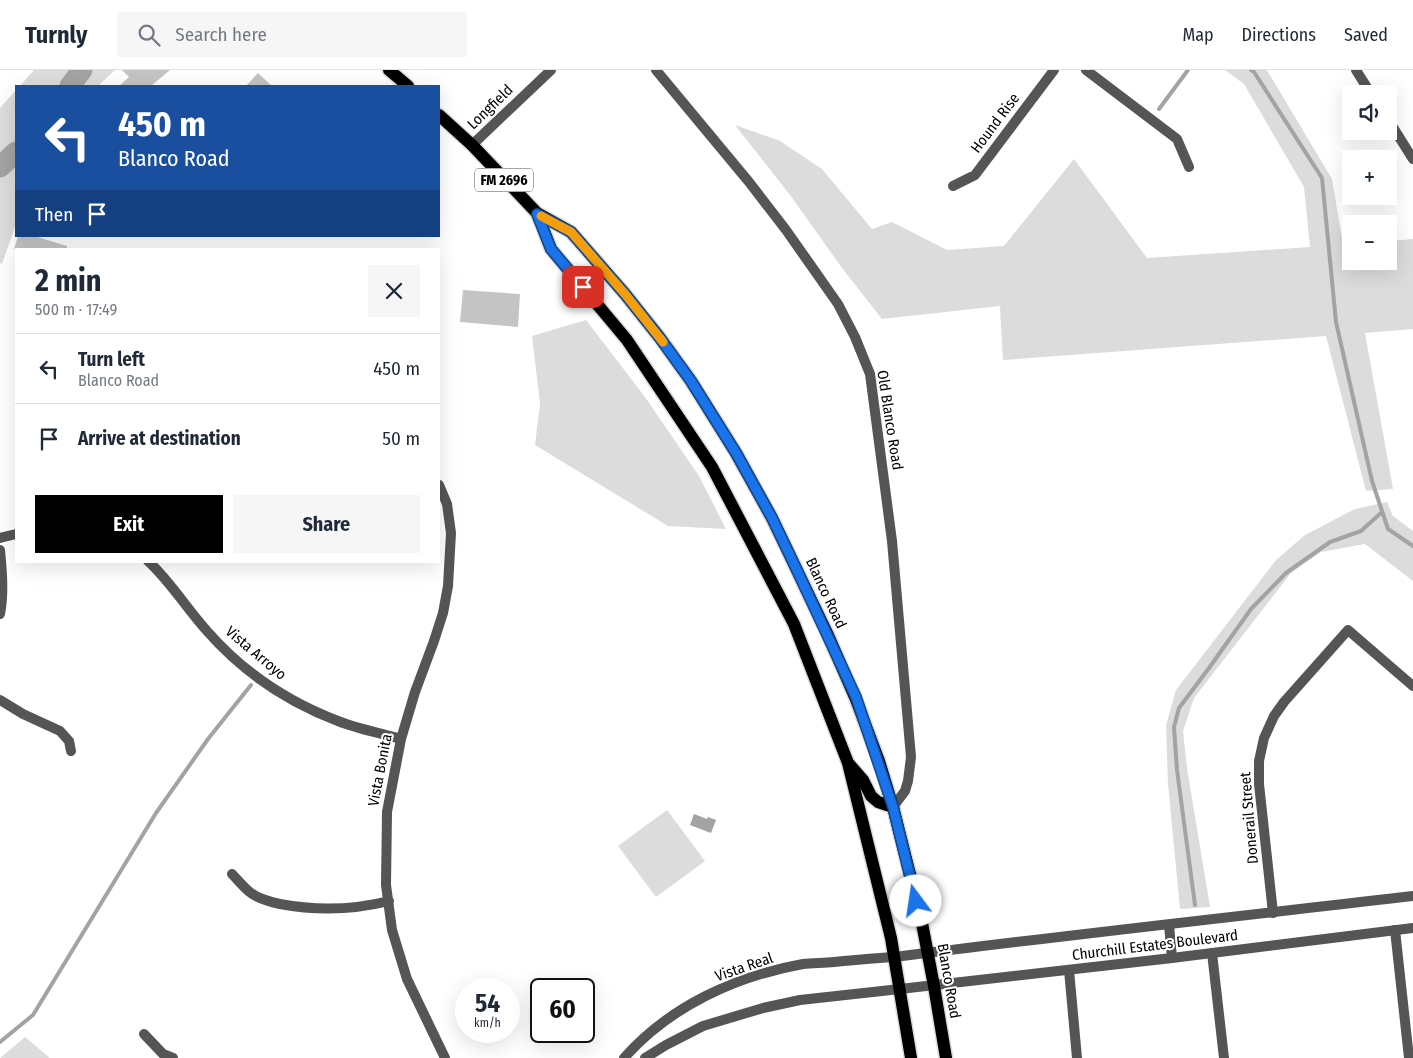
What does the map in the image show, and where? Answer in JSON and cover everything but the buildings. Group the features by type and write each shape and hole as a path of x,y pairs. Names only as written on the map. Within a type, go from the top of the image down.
{"main road":[{"path":"389,70 407,85"},
{"name":"Blanco Road","path":"440,115 537,214 571,232 625,294 691,381 736,453 772,518 856,697 893,807 928,953 946,1058"},
{"name":"Blanco Road","path":"537,214 551,249 627,340 712,467 794,624 848,763 891,938 911,1058"},
{"path":"848,763 864,780 871,796 878,802 893,807"}],"street":[{"name":"Longfield","path":"472,146 551,70"},
{"name":"Old Blanco Road","path":"656,70 749,182 786,230 838,304 855,337 870,374 892,541 911,757 905,791 893,807"},
{"name":"Hound Rise","path":"953,186 974,175 1054,70"},
{"path":"1086,70 1177,139 1189,167"},
{"path":"1356,70 1365,85"},
{"path":"1397,134 1413,159"},
{"name":"Vista Bonita","path":"440,487 447,504 451,533 448,586 440,622 400,739 387,812 386,885 392,930 407,979 445,1058"},
{"path":"0,538 15,534"},
{"path":"0,550 2,573 0,614"},
{"name":"Vista Arroyo","path":"150,563 170,583 206,630 230,655 278,692 308,708 339,721 400,739"},
{"name":"Donerail Street","path":"1273,913 1259,784 1259,761 1264,738 1274,716 1284,702 1348,630 1413,686"},
{"path":"0,700 23,714 60,731 69,741 71,751"},
{"path":"232,874 252,894 271,902 294,907 341,909 389,901"},
{"name":"Churchill Estates Boulevard","path":"895,957 1057,936 1169,925 1413,896"},
{"path":"1169,925 1172,958"},
{"name":"Churchill Estates Boulevard","path":"900,989 1413,928"},
{"path":"1395,930 1409,1058"},
{"path":"1212,953 1224,1058"},
{"name":"Vista Real","path":"624,1058 660,1025 695,1002 733,983 772,971 805,964 895,957"},
{"path":"1069,970 1077,1058"},
{"path":"645,1058 666,1044 703,1026 763,1008 800,1000 900,989"},
{"path":"144,1034 163,1054 173,1058"}],"shaded area":[{"path":"34,70 115,70 99,85 21,85"},
{"path":"1225,70 1266,70 1268,72 1332,179 1342,238 1342,270 1397,270 1397,240 1413,239 1413,329 1365,333 1393,489 1366,491 1326,336 1003,360 1000,306 882,319 842,268 790,195 735,125 780,141 822,169 872,229 892,222 947,250 1004,246 1074,159 1147,258 1310,247 1304,187 1244,84"},
{"path":"15,91 15,227 2,264 0,263 0,108"},
{"path":"586,320 645,397 699,476 726,529 668,526 535,445 540,403 532,336"},
{"path":"1387,502 1393,516 1413,531 1413,581 1365,544 1321,552 1291,573 1194,698 1183,731 1187,768 1210,907 1180,909 1168,784 1166,725 1176,690 1276,560 1305,535 1355,509"},
{"path":"667,810 705,861 656,897 618,846"},
{"path":"694,814 716,820 711,833 690,825"},
{"path":"25,1037 50,1058 0,1058"}],"waterway":[{"path":"71,85 82,70"},
{"path":"1159,109 1188,70"},
{"path":"1251,70 1322,178 1336,322 1372,481 1388,529 1413,546"},
{"path":"0,167 15,153"},
{"path":"1195,905 1177,770 1174,727 1179,708 1251,609 1286,573 1330,542 1361,531 1382,512"},
{"path":"0,1042 33,1015 156,813 208,739 251,685"}],"slow traffic":[{"path":"541,216 571,232 625,294 663,342"}],"route":[{"path":"583,287 551,249 537,214 571,232 660,338 691,381 736,453 772,518 856,697 893,807 916,901"}]}
